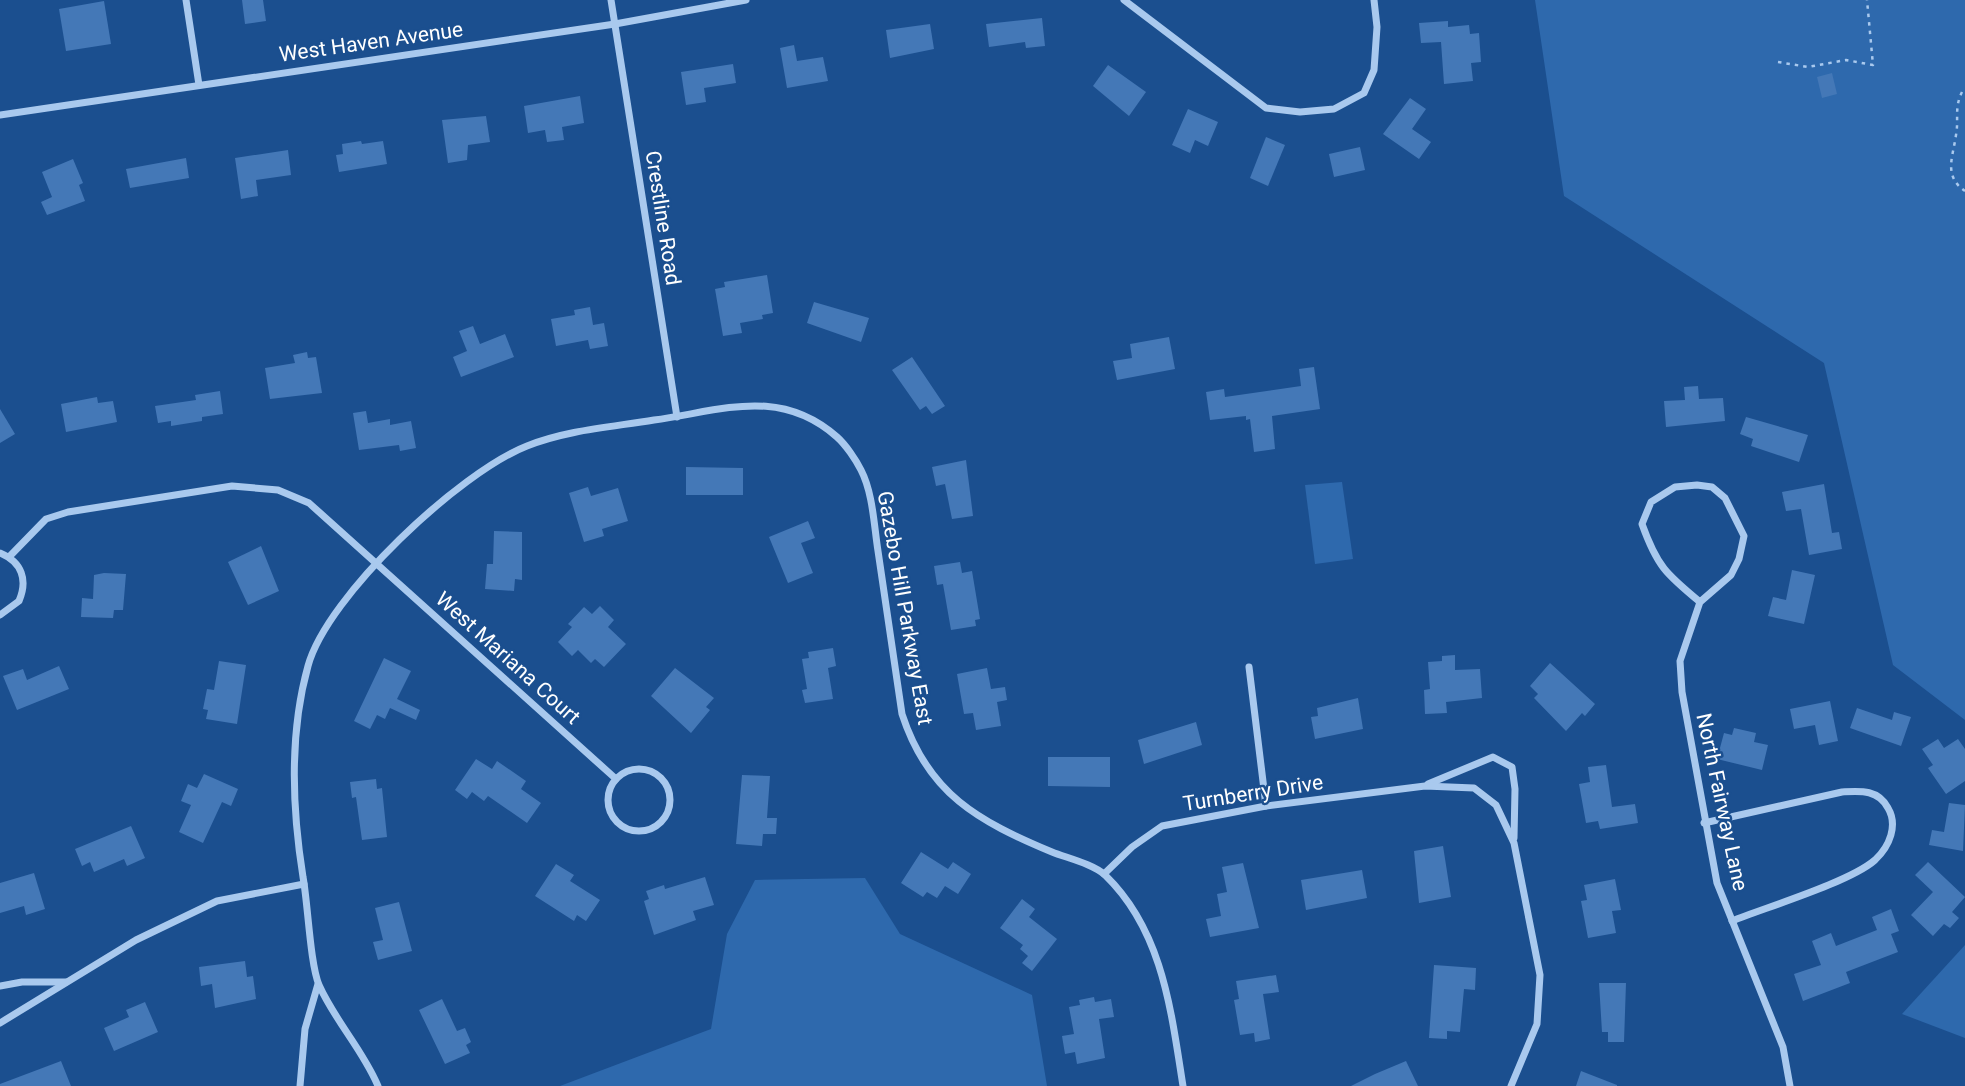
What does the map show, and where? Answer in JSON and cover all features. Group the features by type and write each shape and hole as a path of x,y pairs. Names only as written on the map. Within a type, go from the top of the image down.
{"street":[{"path":"186,0 199,85"},
{"name":"Crestline Road","path":"611,0 677,417"},
{"name":"West Haven Avenue","path":"0,116 615,24 746,0"},
{"path":"1124,0 1266,108 1300,112 1334,109 1364,93 1374,70 1377,27 1374,0"},
{"name":"Gazebo Hill Parkway East","path":"318,984 298,844 294,737 309,663 340,607 377,563 420,521 492,465 526,446 581,431 754,403 793,412 839,438 862,472 873,518 902,714 912,744 929,774 977,816 1031,843 1104,873"},
{"name":"West Mariana Court","path":"9,557 46,519 68,512 232,486 278,490 309,503 616,779"},
{"path":"1675,487 1712,487 1725,498 1744,536 1740,559 1731,575 1700,602 1670,578 1654,559 1642,524 1651,502 1675,487"},
{"path":"0,553 9,557 22,572 23,592 13,609 0,615"},
{"name":"North Fairway Lane","path":"1700,602 1680,661 1682,692 1704,824 1717,883 1783,1047 1790,1086"},
{"path":"1249,667 1266,806"},
{"name":"Turnberry Drive","path":"1425,786 1493,757 1512,767 1515,789 1514,842 1541,975 1537,1024 1511,1086"},
{"path":"633,769 643,769 661,778 670,795 668,814 662,822 642,832 622,827 609,810 610,788 616,779 633,769"},
{"name":"Turnberry Drive","path":"1104,873 1132,847 1162,825 1266,806 1425,786 1474,788 1496,805 1514,842"},
{"path":"1704,824 1842,792 1864,790 1883,799 1894,818 1891,839 1876,859 1857,872 1732,921"},
{"path":"1104,873 1147,933 1163,974 1183,1086"},
{"path":"0,1023 136,940 217,901 304,884"},
{"path":"0,986 22,982 67,982"},
{"path":"300,1086 304,1030 318,984"},
{"path":"318,984 357,1044 378,1086"}],"path":[{"path":"1778,62 1797,67 1846,60 1873,65 1867,0"},
{"path":"1962,92 1955,104 1957,134 1949,164 1952,178 1965,191"}],"shaded area":[{"path":"1535,0 1965,0 1965,720 1893,665 1824,363 1564,196"},
{"path":"1342,482 1353,559 1315,564 1305,485"},
{"path":"865,878 900,934 1032,995 1047,1086 560,1086 711,1029 727,934 755,880"},
{"path":"1965,945 1965,1038 1902,1014"}],"building":[{"path":"242,0 263,0 266,21 245,24"},
{"path":"104,1 111,44 66,51 59,9"},
{"path":"1042,18 1045,46 1026,48 1025,42 989,47 986,24"},
{"path":"1448,21 1448,27 1469,25 1470,34 1479,33 1481,62 1471,63 1473,81 1444,84 1441,42 1421,43 1419,23"},
{"path":"930,24 934,49 890,58 886,30"},
{"path":"794,45 797,61 823,57 828,81 787,88 780,48"},
{"path":"733,64 736,83 704,88 706,102 686,105 681,72"},
{"path":"1108,65 1146,92 1129,116 1093,86"},
{"path":"1832,73 1837,94 1822,98 1817,77"},
{"path":"580,96 584,123 562,127 564,140 547,142 545,130 528,133 524,106"},
{"path":"1410,98 1426,109 1412,129 1431,142 1419,159 1383,134"},
{"path":"1188,109 1218,122 1208,146 1195,140 1190,153 1172,145"},
{"path":"486,116 490,142 468,145 467,160 448,163 442,120"},
{"path":"1266,137 1285,145 1268,186 1250,178"},
{"path":"361,141 362,144 383,141 387,164 339,172 336,155 343,154 342,144"},
{"path":"1360,147 1365,170 1334,177 1329,154"},
{"path":"288,150 291,175 256,180 258,196 241,199 235,158"},
{"path":"186,158 189,178 130,188 126,169"},
{"path":"73,159 83,183 79,185 85,201 47,215 41,202 52,197 42,172"},
{"path":"767,275 773,313 762,315 763,319 740,323 742,333 723,336 715,289 725,287 724,282"},
{"path":"814,302 869,318 861,342 807,323"},
{"path":"590,307 593,325 604,323 608,346 590,349 588,340 556,346 551,319 575,315 574,310"},
{"path":"473,326 480,344 505,334 514,357 461,377 453,357 467,351 459,331"},
{"path":"1169,337 1175,369 1117,380 1113,361 1132,358 1130,344"},
{"path":"307,352 308,358 316,357 322,393 270,399 265,368 295,363 293,355"},
{"path":"912,357 945,406 932,414 926,406 920,410 892,370"},
{"path":"1314,367 1320,409 1272,416 1275,449 1254,452 1250,419 1246,420 1246,416 1210,420 1206,392 1224,389 1225,397 1301,386 1299,369"},
{"path":"1698,386 1699,399 1723,398 1725,421 1666,427 1664,401 1685,400 1684,387"},
{"path":"220,391 223,414 171,426 171,421 158,423 155,406 196,400 195,395"},
{"path":"97,397 98,403 113,401 117,422 66,432 61,404"},
{"path":"0,409 15,434 0,443"},
{"path":"366,411 368,423 390,419 390,425 411,421 416,448 400,451 399,445 359,450 353,413"},
{"path":"1746,417 1808,435 1799,462 1751,446 1753,439 1740,434"},
{"path":"966,460 973,516 952,519 945,484 936,486 932,467"},
{"path":"686,467 743,468 743,495 686,495"},
{"path":"1824,484 1832,533 1839,532 1842,549 1809,555 1801,509 1786,511 1782,492"},
{"path":"588,487 591,496 618,488 628,521 602,529 604,536 584,542 569,493"},
{"path":"808,521 815,538 801,543 813,573 788,583 769,537"},
{"path":"494,531 522,532 522,580 515,579 514,591 485,589 487,564 493,564"},
{"path":"261,546 279,591 248,605 228,562"},
{"path":"960,562 962,573 972,571 980,619 975,620 976,626 951,630 943,584 937,585 934,566"},
{"path":"1792,570 1815,575 1804,624 1768,616 1773,597 1786,600"},
{"path":"126,574 123,610 114,610 113,618 81,617 82,598 93,599 94,575"},
{"path":"600,606 614,620 608,627 626,644 604,667 595,659 591,663 578,650 572,656 558,642 572,627 568,624 584,607 592,614"},
{"path":"833,648 836,666 828,668 833,699 805,703 802,690 807,689 802,659 809,658 808,652"},
{"path":"1455,655 1455,670 1480,669 1482,698 1446,702 1447,713 1425,714 1424,690 1430,689 1428,662 1442,661 1442,656"},
{"path":"384,658 411,671 397,699 420,710 416,720 390,708 385,719 377,715 370,729 354,721"},
{"path":"219,661 246,665 237,724 206,719 208,710 203,709 207,689 214,690"},
{"path":"1550,663 1595,704 1585,716 1582,713 1566,731 1534,698 1538,694 1530,686"},
{"path":"59,666 69,689 17,710 3,676 23,669 27,680"},
{"path":"675,668 714,698 706,707 710,710 691,733 651,696"},
{"path":"987,668 991,689 1005,687 1007,700 997,702 1001,726 976,730 973,713 964,714 957,674"},
{"path":"1358,698 1363,729 1315,739 1311,717 1318,716 1317,708"},
{"path":"1830,701 1838,741 1819,745 1815,725 1794,729 1790,709"},
{"path":"1857,708 1892,720 1894,712 1911,717 1901,746 1850,728"},
{"path":"1196,722 1202,745 1144,764 1138,740"},
{"path":"1734,728 1756,733 1754,742 1768,745 1762,770 1717,759 1724,733 1732,735"},
{"path":"1938,739 1944,748 1958,739 1965,749 1965,781 1946,794 1928,768 1933,765 1922,749"},
{"path":"1048,757 1110,757 1110,787 1048,786"},
{"path":"476,759 492,769 497,761 526,781 521,789 541,803 527,823 488,796 484,801 472,792 467,799 455,790"},
{"path":"1606,765 1612,807 1635,804 1638,823 1600,829 1598,821 1586,823 1579,784 1590,782 1588,767"},
{"path":"204,774 238,789 231,806 222,802 203,843 179,832 191,805 181,801 188,784 197,788"},
{"path":"742,775 770,776 767,818 777,818 776,834 763,834 762,846 736,844"},
{"path":"376,779 377,789 382,788 387,837 362,840 356,797 352,798 350,782"},
{"path":"1949,803 1965,805 1963,851 1929,845 1932,830 1944,832"},
{"path":"131,826 145,858 127,866 124,859 94,872 90,862 82,866 75,849"},
{"path":"1443,846 1451,897 1419,903 1414,851"},
{"path":"921,852 948,869 953,862 971,874 958,894 945,886 937,898 927,892 923,897 901,883"},
{"path":"1928,862 1965,897 1952,912 1959,918 1950,928 1944,924 1933,936 1911,915 1933,892 1915,875"},
{"path":"1243,863 1259,928 1210,937 1206,919 1221,916 1217,894 1227,892 1222,867"},
{"path":"556,864 574,875 570,881 600,900 586,921 577,915 574,921 535,896"},
{"path":"1362,870 1367,898 1306,910 1301,880"},
{"path":"34,873 45,909 26,915 24,906 0,913 0,883"},
{"path":"705,877 714,905 693,911 696,920 654,935 644,901 649,899 646,891 664,885 665,889"},
{"path":"1615,879 1621,910 1612,911 1616,933 1588,938 1581,901 1587,900 1584,885"},
{"path":"1022,899 1035,909 1029,917 1057,939 1032,971 1022,963 1028,956 1020,949 1023,945 1000,928"},
{"path":"399,902 412,951 378,960 373,942 383,940 375,908"},
{"path":"1891,909 1899,931 1891,934 1898,952 1846,972 1850,983 1803,1001 1794,974 1821,965 1812,941 1831,933 1836,946 1877,930 1872,917"},
{"path":"245,961 247,977 253,976 256,999 215,1008 212,984 201,986 199,967"},
{"path":"1434,965 1476,968 1475,990 1464,989 1460,1032 1447,1031 1447,1039 1429,1038"},
{"path":"1276,975 1279,992 1263,994 1270,1039 1255,1042 1254,1033 1240,1035 1234,1000 1239,999 1236,981"},
{"path":"1599,983 1626,983 1624,1042 1608,1042 1608,1032 1602,1032"},
{"path":"1094,997 1095,1002 1111,999 1114,1017 1099,1019 1105,1058 1077,1064 1075,1052 1065,1054 1062,1036 1074,1034 1069,1007 1080,1005 1079,1000"},
{"path":"442,999 457,1031 465,1028 471,1042 466,1045 470,1053 445,1064 419,1010"},
{"path":"145,1002 158,1032 114,1051 104,1028 129,1017 126,1010"},
{"path":"61,1061 71,1086 0,1086 0,1084"},
{"path":"1406,1061 1418,1086 1351,1086 1375,1074"},
{"path":"1581,1071 1617,1085 1617,1086 1576,1086"}]}
